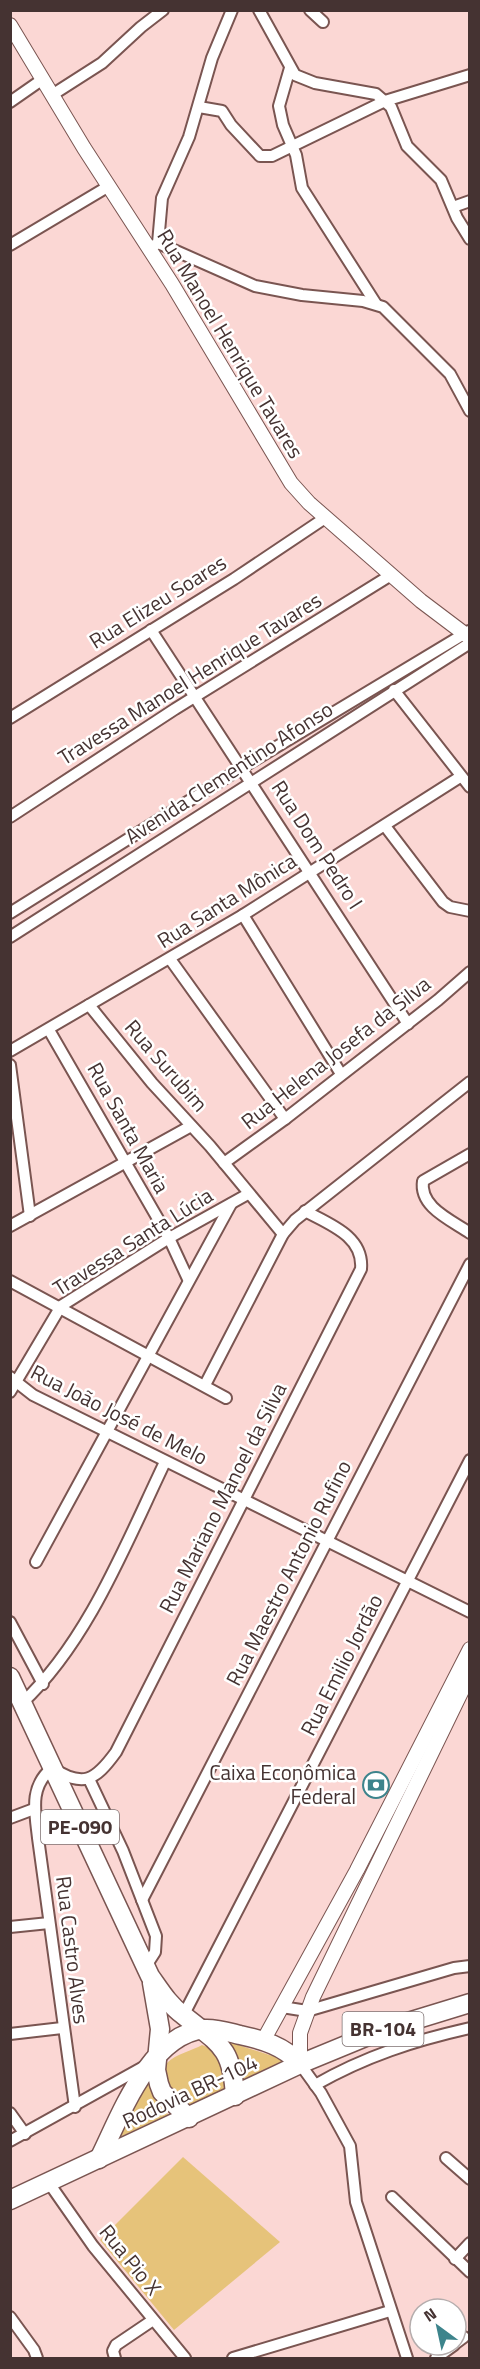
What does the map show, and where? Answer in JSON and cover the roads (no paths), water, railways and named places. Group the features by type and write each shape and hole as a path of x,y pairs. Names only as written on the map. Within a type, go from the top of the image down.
{"main road":[{"name":"PE-090","path":"10,1677 148,1971 172,2005 183,2016 204,2029 228,2056 234,2074 235,2096"},
{"name":"PE-090","path":"148,1971 159,2014 154,2060 162,2092 189,2118"},
{"name":"Rodovia BR-104","path":"10,2200 300,2064 385,2028 470,2003"},
{"name":"Rodovia BR-104","path":"99,2159 154,2060 178,2038 204,2029 263,2041 288,2052 300,2064"}],"street":[{"path":"52,94 102,63 163,10"},
{"path":"232,10 208,69 200,107 162,198 153,246 255,286 376,304 394,315 418,344 443,365 456,382 470,411"},
{"path":"259,10 295,75 315,83 376,94 385,101 396,115 407,146 441,180 470,239"},
{"path":"310,10 323,22"},
{"name":"Rua Manoel Henrique Tavares","path":"10,25 109,186 153,246 172,284 291,483 325,518 391,575 468,636"},
{"path":"290,68 279,106 283,125 293,147 302,188 376,304"},
{"path":"200,107 222,111 231,125 260,156 272,156 385,101 470,75"},
{"path":"10,102 43,79"},
{"path":"10,245 109,186"},
{"path":"453,207 470,201"},
{"name":"Rua Elizeu Soares","path":"10,718 152,630 325,518"},
{"name":"Travessa Manoel Henrique Tavares","path":"10,817 196,696 391,575"},
{"name":"Rua Dom Pedro I","path":"152,630 408,1023"},
{"name":"Avenida Clementino Afonso","path":"10,937 394,690 468,636"},
{"name":"Avenida Clementino Afonso","path":"10,913 243,767 468,636"},
{"path":"394,690 470,787"},
{"name":"Rua Santa Mônica","path":"10,1051 243,915 460,777"},
{"path":"385,826 443,902 450,907 470,911"},
{"path":"146,828 157,842"},
{"path":"243,915 341,1074"},
{"path":"170,959 285,1119"},
{"name":"Rua Helena Josefa da Silva","path":"224,1163 285,1119 470,972"},
{"name":"Rua Surubim","path":"89,1005 152,1083 224,1163 283,1234"},
{"name":"Rua Santa Maria","path":"49,1030 169,1238 188,1279"},
{"path":"10,1065 30,1216"},
{"path":"205,1385 283,1234 305,1211 470,1082"},
{"path":"10,1226 191,1126"},
{"path":"470,1154 423,1181 424,1197 431,1205 470,1233"},
{"name":"Travessa Santa Lúcia","path":"12,1384 61,1306 169,1238 248,1194"},
{"path":"36,1562 108,1433 188,1279 231,1204"},
{"name":"Rua Mariano Manoel da Silva","path":"88,1779 105,1767 116,1752 361,1269 361,1254 347,1235 305,1211"},
{"name":"Rua Maestro Antonio Rufino","path":"142,1900 470,1264"},
{"path":"10,1281 61,1306 226,1398"},
{"name":"Rua João José de Melo","path":"12,1384 327,1543 470,1612"},
{"name":"Rua Emilio Jordão","path":"183,2016 470,1460"},
{"path":"22,1703 43,1684 94,1604 165,1462"},
{"path":"10,1622 43,1684"},
{"path":"407,2358 356,2202 350,2146 315,2085 300,2064 298,2044 307,2011 462,1680 470,1649"},
{"path":"263,2041 462,1680"},
{"path":"52,1768 76,1780 88,1779 156,1936 155,1952 148,1971"},
{"name":"Rua Castro Alves","path":"52,1768 38,1783 34,1809 62,2028 75,2107"},
{"path":"10,1818 34,1809"},
{"path":"10,1927 49,1923"},
{"path":"282,2007 307,2011 454,1968 470,1966"},
{"path":"10,2034 62,2028"},
{"path":"315,2085 351,2064 383,2051 470,2028"},
{"path":"10,2141 75,2107 154,2060"},
{"path":"10,2113 25,2134"},
{"path":"446,2158 470,2178"},
{"name":"Rua Pio X","path":"48,2183 93,2246 185,2358"},
{"path":"392,2197 470,2272"},
{"path":"455,2259 470,2243"},
{"path":"233,2358 390,2311"},
{"path":"10,2317 34,2350 36,2358"},
{"path":"115,2358 113,2351 116,2345 153,2320"}],"place":[{"name":"Caixa Econômica Federal","path":"376,1785"}]}
